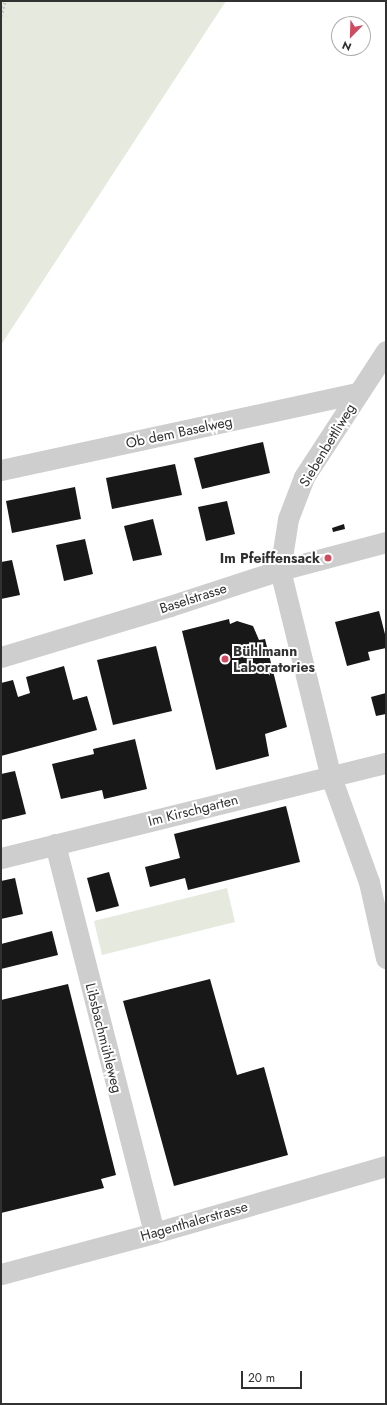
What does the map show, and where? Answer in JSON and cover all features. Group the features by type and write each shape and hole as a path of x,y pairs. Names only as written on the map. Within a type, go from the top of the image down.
{"street":[{"name":"Siebenbettliweg","path":"280,570 288,519 304,477 386,351"},
{"name":"Ob dem Baselweg","path":"1,470 358,393"},
{"name":"Baselstrasse","path":"1,657 170,606 280,570 386,542"},
{"path":"280,570 331,777 378,880 386,958"},
{"name":"Im Kirschgarten","path":"1,858 331,777 386,762"},
{"name":"Libsbachmühleweg","path":"55,844 154,1233"},
{"name":"Hagenthalerstrasse","path":"1,1274 154,1233 386,1166"}],"path":[{"path":"1,16 6,1"}],"shaded area":[{"path":"1,1 226,1 1,345"},
{"path":"227,888 235,922 102,955 94,921"}],"building":[{"path":"263,442 270,473 202,489 194,458"},
{"path":"175,464 182,495 112,509 106,478"},
{"path":"75,487 81,519 12,533 6,501"},
{"path":"227,501 235,534 206,541 198,507"},
{"path":"153,519 162,555 133,561 124,526"},
{"path":"344,524 345,529 333,532 332,528"},
{"path":"85,539 93,574 64,581 56,545"},
{"path":"12,560 20,595 1,599 1,562"},
{"path":"379,611 386,638 386,648 368,652 370,660 347,666 335,622"},
{"path":"229,619 230,624 237,621 253,626 259,640 265,639 287,727 265,734 269,756 216,770 182,631"},
{"path":"156,646 172,711 113,725 97,660"},
{"path":"64,666 73,700 87,696 97,730 1,756 1,683 13,680 18,697 30,693 26,677"},
{"path":"386,693 386,714 376,716 371,697"},
{"path":"135,739 147,789 104,799 102,790 61,799 52,764 94,754 93,749"},
{"path":"15,771 26,814 1,820 1,774"},
{"path":"286,806 300,862 188,890 185,878 150,887 145,867 180,858 174,834"},
{"path":"109,872 119,906 96,912 87,878"},
{"path":"15,878 23,914 1,919 1,881"},
{"path":"52,931 58,955 1,969 1,944"},
{"path":"210,979 237,1075 264,1067 288,1155 174,1186 123,1001"},
{"path":"68,984 116,1175 101,1179 104,1188 1,1213 1,1000"}],"place":[{"name":"Im Pfeiffensack","path":"328,558"},
{"name":"Bühlmann Laboratories","path":"225,659"}]}
